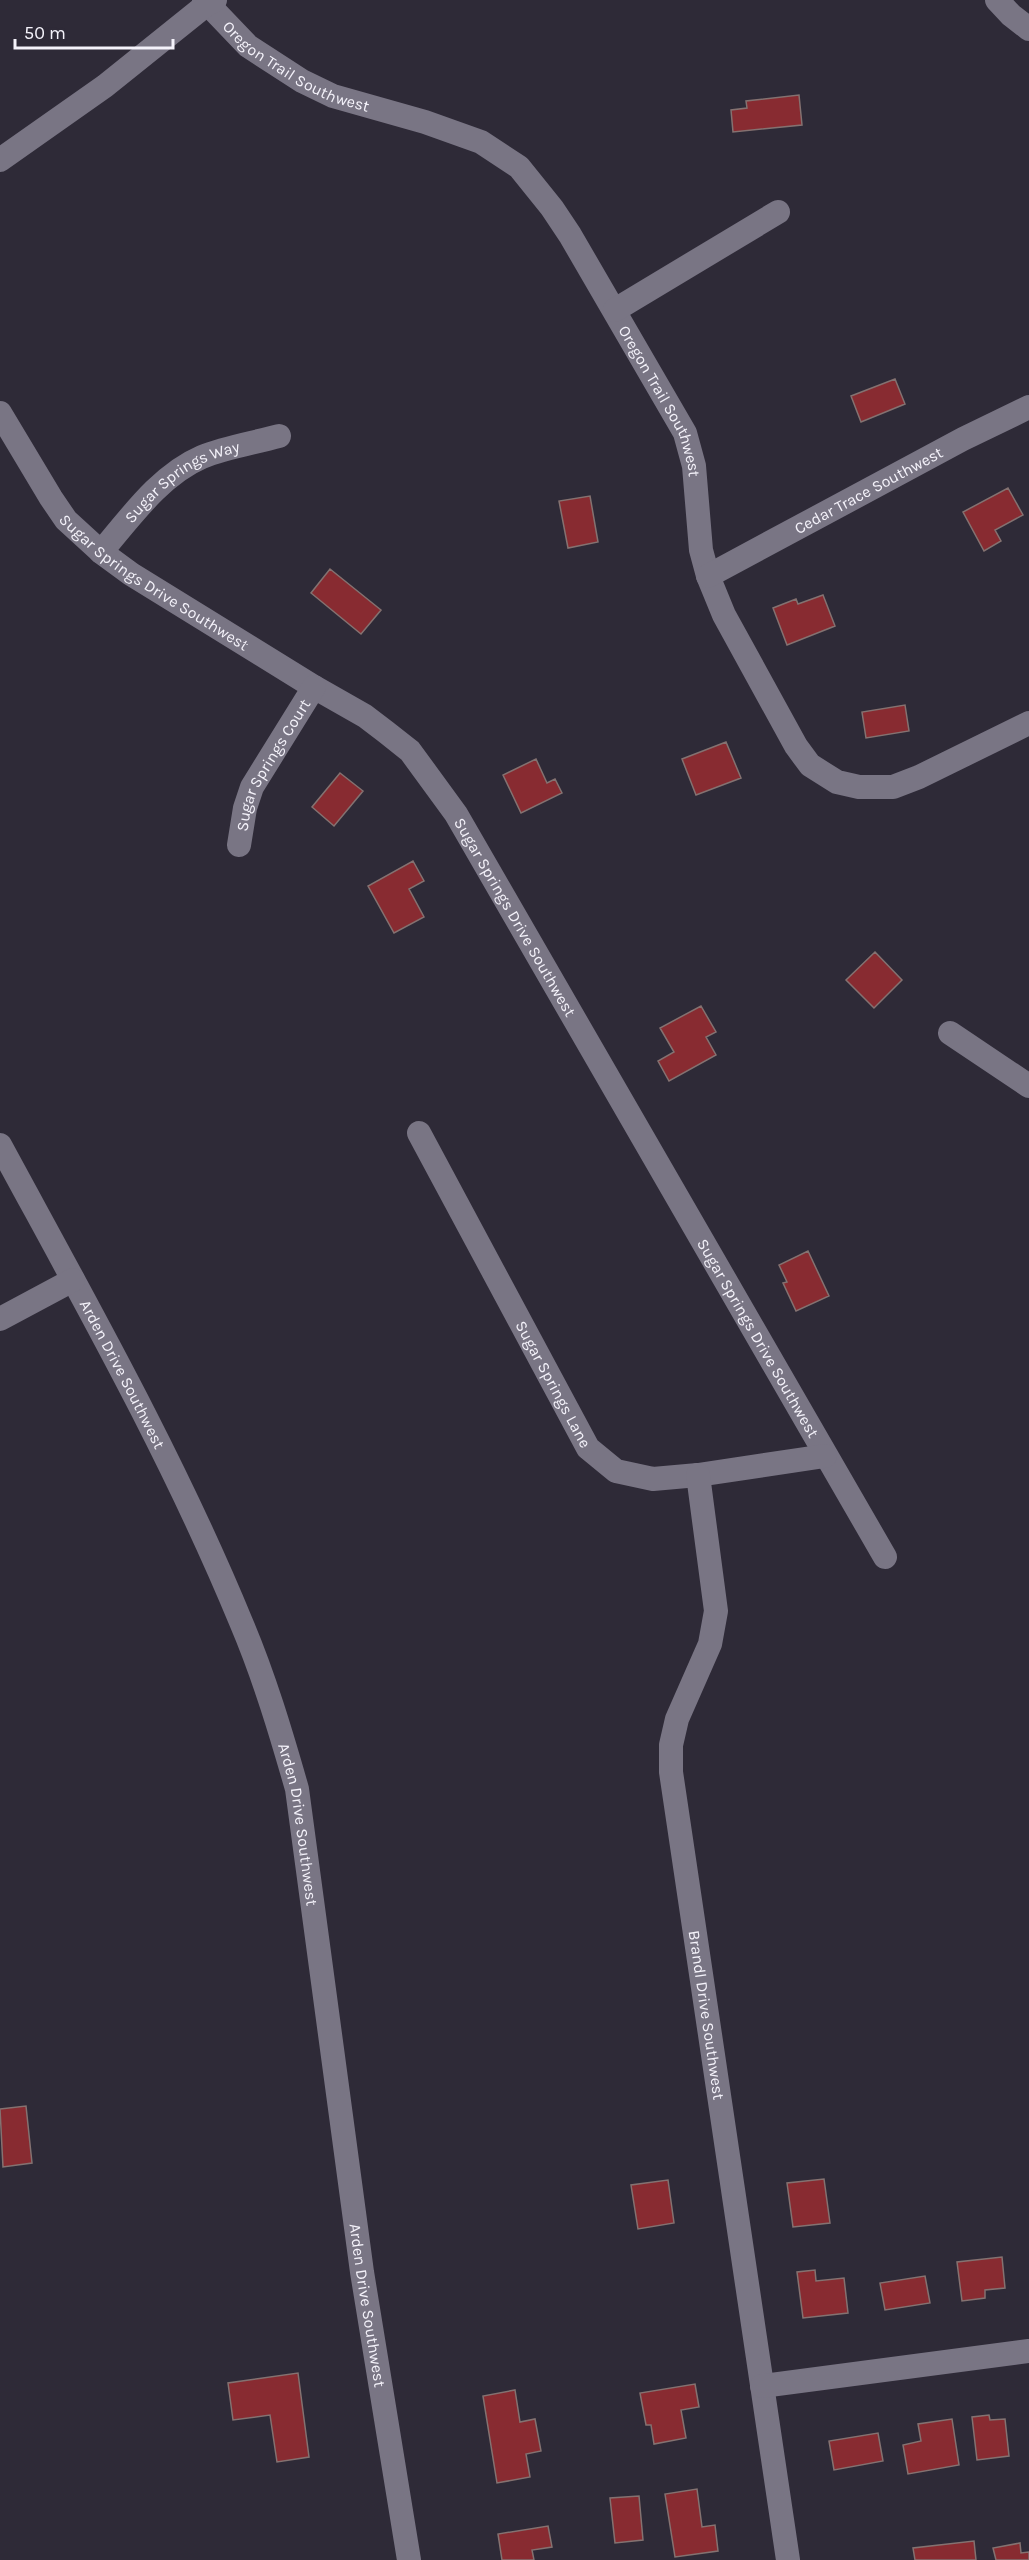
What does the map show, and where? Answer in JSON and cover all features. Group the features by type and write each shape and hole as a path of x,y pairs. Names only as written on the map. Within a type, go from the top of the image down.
{"street":[{"path":"997,0 1029,29"},
{"path":"0,160 105,86 208,2"},
{"name":"Oregon Trail Southwest","path":"208,2 248,46 302,81 333,96 425,122 480,142 505,156 519,167 552,208 615,310 671,407 690,447 701,550 708,576 724,615 796,746 810,765 837,782 859,787 893,787 919,777 1029,723"},
{"path":"615,310 778,212"},
{"name":"Cedar Trace Southwest","path":"708,576 963,439 1029,407"},
{"name":"Sugar Springs Drive Southwest","path":"0,413 66,520 101,552 131,574 365,716 410,751 456,814 885,1557"},
{"name":"Sugar Springs Way","path":"101,552 148,498 183,468 202,457 279,436"},
{"name":"Sugar Springs Court","path":"239,845 244,808 252,787 314,687"},
{"path":"950,1033 1029,1086"},
{"name":"Sugar Springs Lane","path":"419,1133 588,1448 616,1471 653,1479 698,1475 825,1456"},
{"name":"Arden Drive Southwest","path":"0,1145 170,1462 242,1623 282,1737 297,1789 362,2272 409,2560"},
{"path":"0,1319 73,1280"},
{"name":"Brandl Drive Southwest","path":"698,1475 716,1611 710,1644 677,1719 670,1745 671,1772 788,2560"},
{"path":"762,2386 1029,2350"}],"building":[{"path":"799,95 802,125 733,132 731,110 747,108 746,101"},
{"path":"895,379 905,404 861,422 851,396"},
{"path":"1008,488 1023,515 995,530 1001,541 984,551 963,512"},
{"path":"590,496 598,542 568,548 559,501"},
{"path":"330,569 381,610 361,634 311,593"},
{"path":"823,595 835,626 787,645 773,608 796,599 798,604"},
{"path":"905,705 909,731 866,738 862,712"},
{"path":"726,742 741,778 696,795 682,759"},
{"path":"536,759 547,783 555,779 562,793 521,813 503,775"},
{"path":"340,773 363,791 334,826 312,807"},
{"path":"413,861 424,881 409,889 424,917 394,933 368,886"},
{"path":"875,952 902,980 874,1008 846,980"},
{"path":"701,1006 716,1032 706,1037 716,1055 669,1081 658,1061 674,1052 660,1028"},
{"path":"808,1251 829,1296 796,1311 783,1283 787,1282 779,1265"},
{"path":"26,2106 32,2163 3,2167 0,2109"},
{"path":"824,2179 830,2223 793,2227 787,2183"},
{"path":"668,2180 674,2223 638,2229 631,2185"},
{"path":"1002,2257 1005,2288 985,2290 985,2298 962,2301 957,2262"},
{"path":"815,2270 816,2281 844,2278 848,2313 803,2318 797,2272"},
{"path":"925,2276 930,2303 885,2310 880,2283"},
{"path":"298,2373 309,2457 277,2462 270,2415 233,2420 228,2383"},
{"path":"695,2384 699,2407 681,2410 686,2438 654,2444 651,2425 646,2425 640,2393"},
{"path":"515,2390 520,2422 535,2419 541,2451 526,2454 530,2477 497,2483 483,2396"},
{"path":"989,2415 990,2420 1005,2419 1009,2456 977,2460 972,2417"},
{"path":"952,2419 959,2465 908,2474 903,2445 921,2441 918,2424"},
{"path":"878,2433 883,2461 834,2470 829,2441"},
{"path":"697,2489 702,2527 715,2525 718,2551 675,2557 665,2494"},
{"path":"639,2496 643,2540 615,2543 610,2498"},
{"path":"548,2526 552,2547 532,2550 534,2560 502,2560 498,2534"},
{"path":"974,2541 976,2560 915,2560 913,2548"},
{"path":"1020,2543 1021,2553 1029,2552 1029,2560 996,2560 993,2548"}]}
